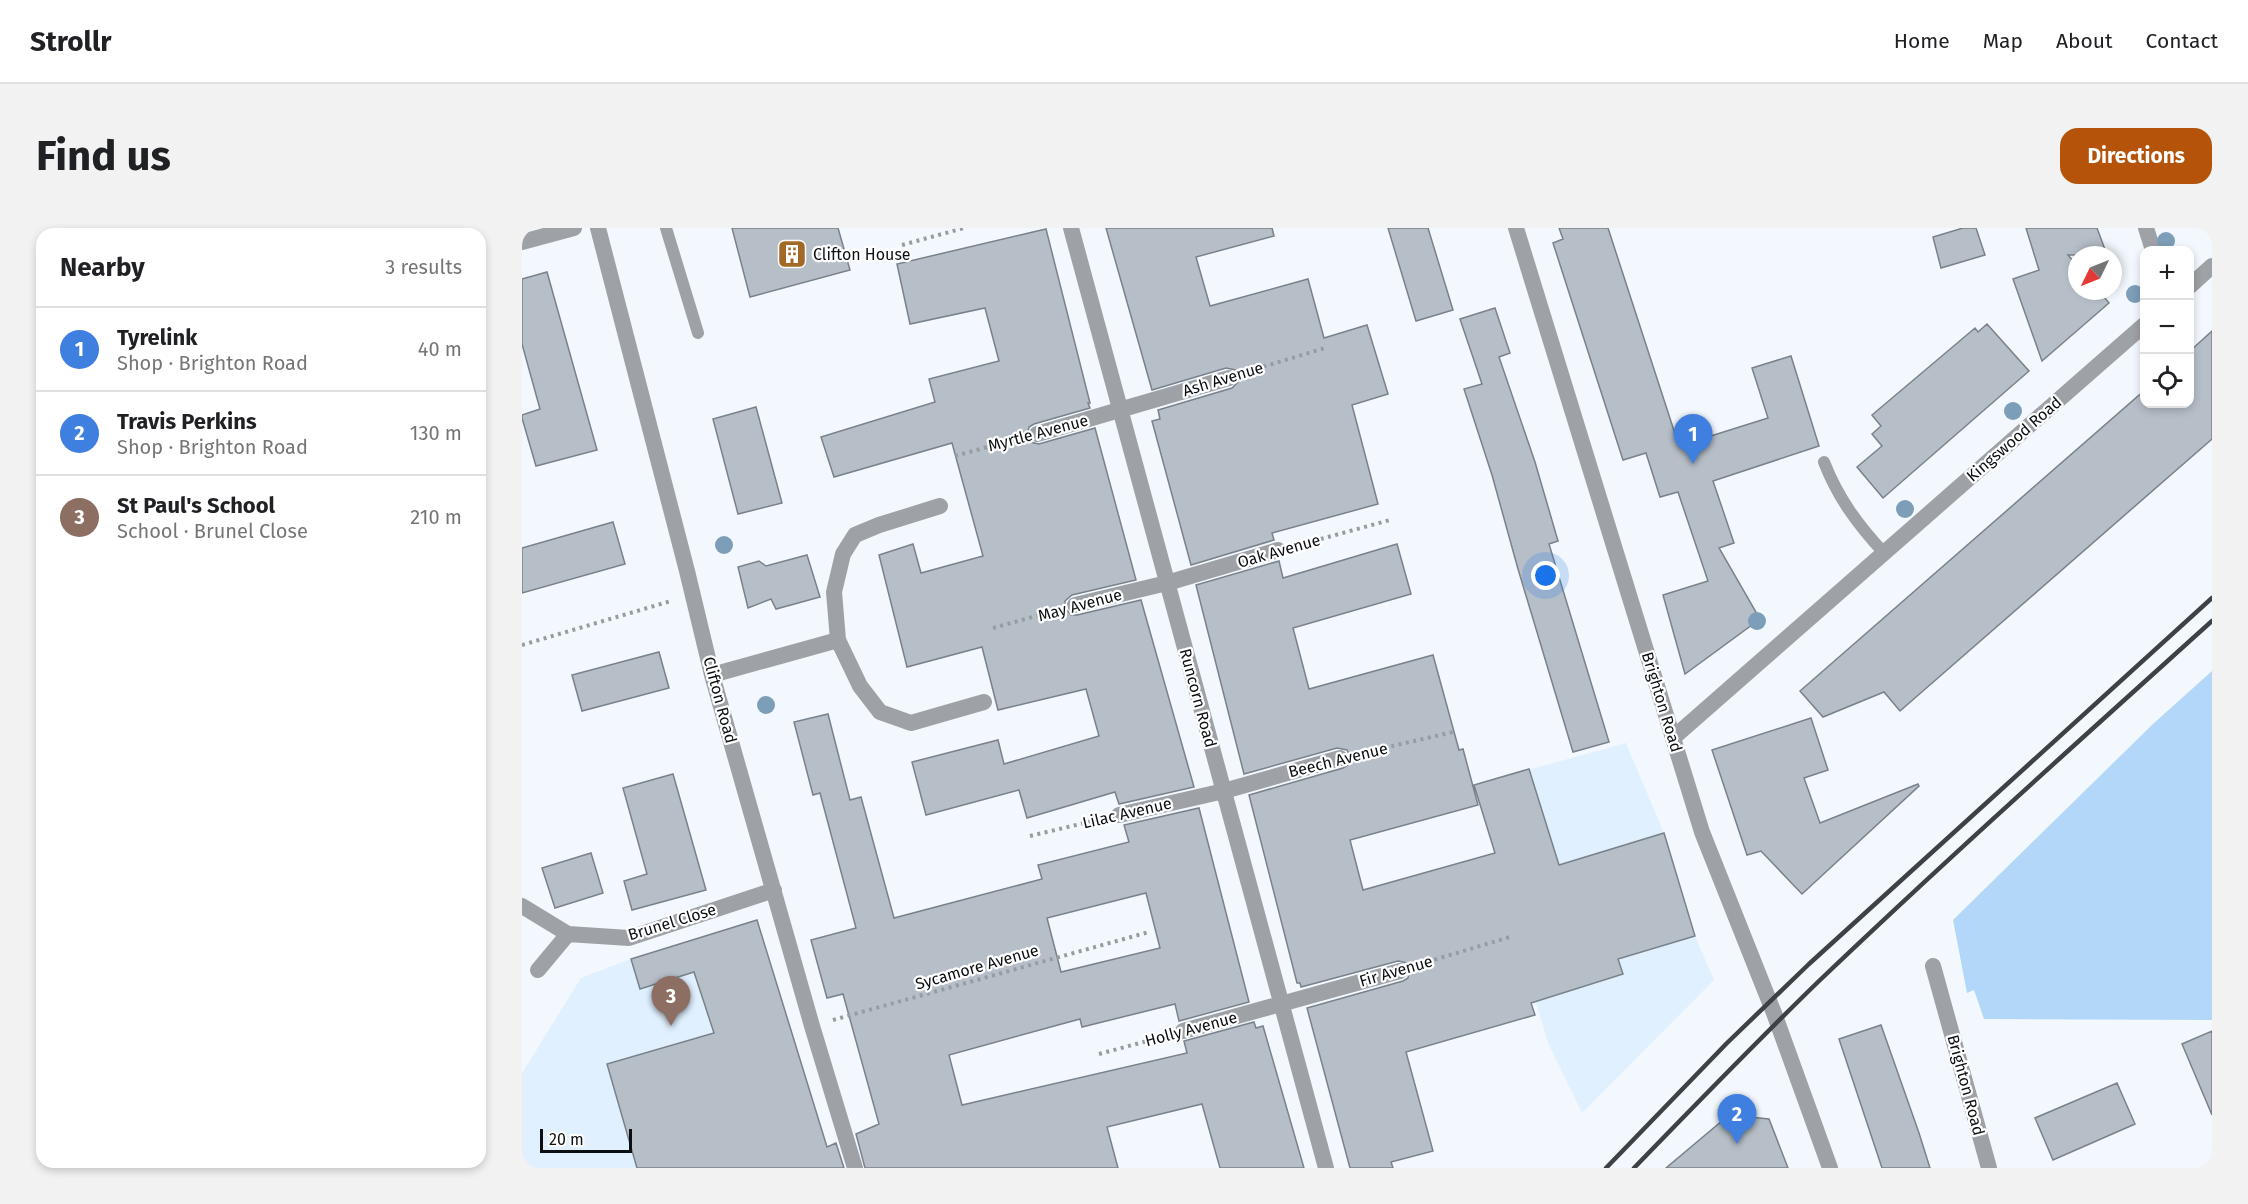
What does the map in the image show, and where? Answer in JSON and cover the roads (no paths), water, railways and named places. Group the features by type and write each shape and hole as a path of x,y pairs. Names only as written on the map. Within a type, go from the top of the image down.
{"street":[{"path":"522,242 574,228"},
{"name":"Clifton Road","path":"598,228 712,675 855,1168"},
{"name":"Runcorn Road","path":"1071,228 1326,1168"},
{"name":"Brighton Road","path":"1516,228 1702,832 1774,1013 1830,1168"},
{"path":"2146,228 2152,246"},
{"path":"2194,282 2212,266"},
{"name":"Kingswood Road","path":"1673,738 2140,329"},
{"name":"Ash Avenue","path":"1121,411 1229,378"},
{"name":"Myrtle Avenue","path":"1037,434 1121,411"},
{"path":"940,506 855,535 843,554 834,592 838,640 860,686 880,712 911,723 984,702"},
{"name":"Oak Avenue","path":"1167,583 1278,550"},
{"name":"May Avenue","path":"1075,605 1167,583"},
{"path":"712,675 838,640"},
{"name":"Beech Avenue","path":"1224,791 1340,758"},
{"name":"Lilac Avenue","path":"1119,815 1224,791"},
{"name":"Brunel Close","path":"522,906 567,934 629,938 774,890"},
{"path":"538,970 567,934"},
{"name":"Brighton Road","path":"1934,966 1989,1168"},
{"name":"Fir Avenue","path":"1282,1004 1400,971"},
{"name":"Holly Avenue","path":"1182,1031 1282,1004"}],"lane":[{"path":"666,228 698,333"},
{"path":"1824,462 1844,505 1857,524 1884,553"}],"railway":[{"path":"1606,1168 1727,1043 1809,964 2212,598"},
{"path":"1634,1168 1819,981 1965,844 2212,621"}],"place":[{"name":"Clifton House","path":"792,254"},
{"name":"Tyrelink","path":"1693,464"},
{"name":"St Paul's School","path":"671,1026"},
{"name":"Travis Perkins","path":"1737,1144"}]}
